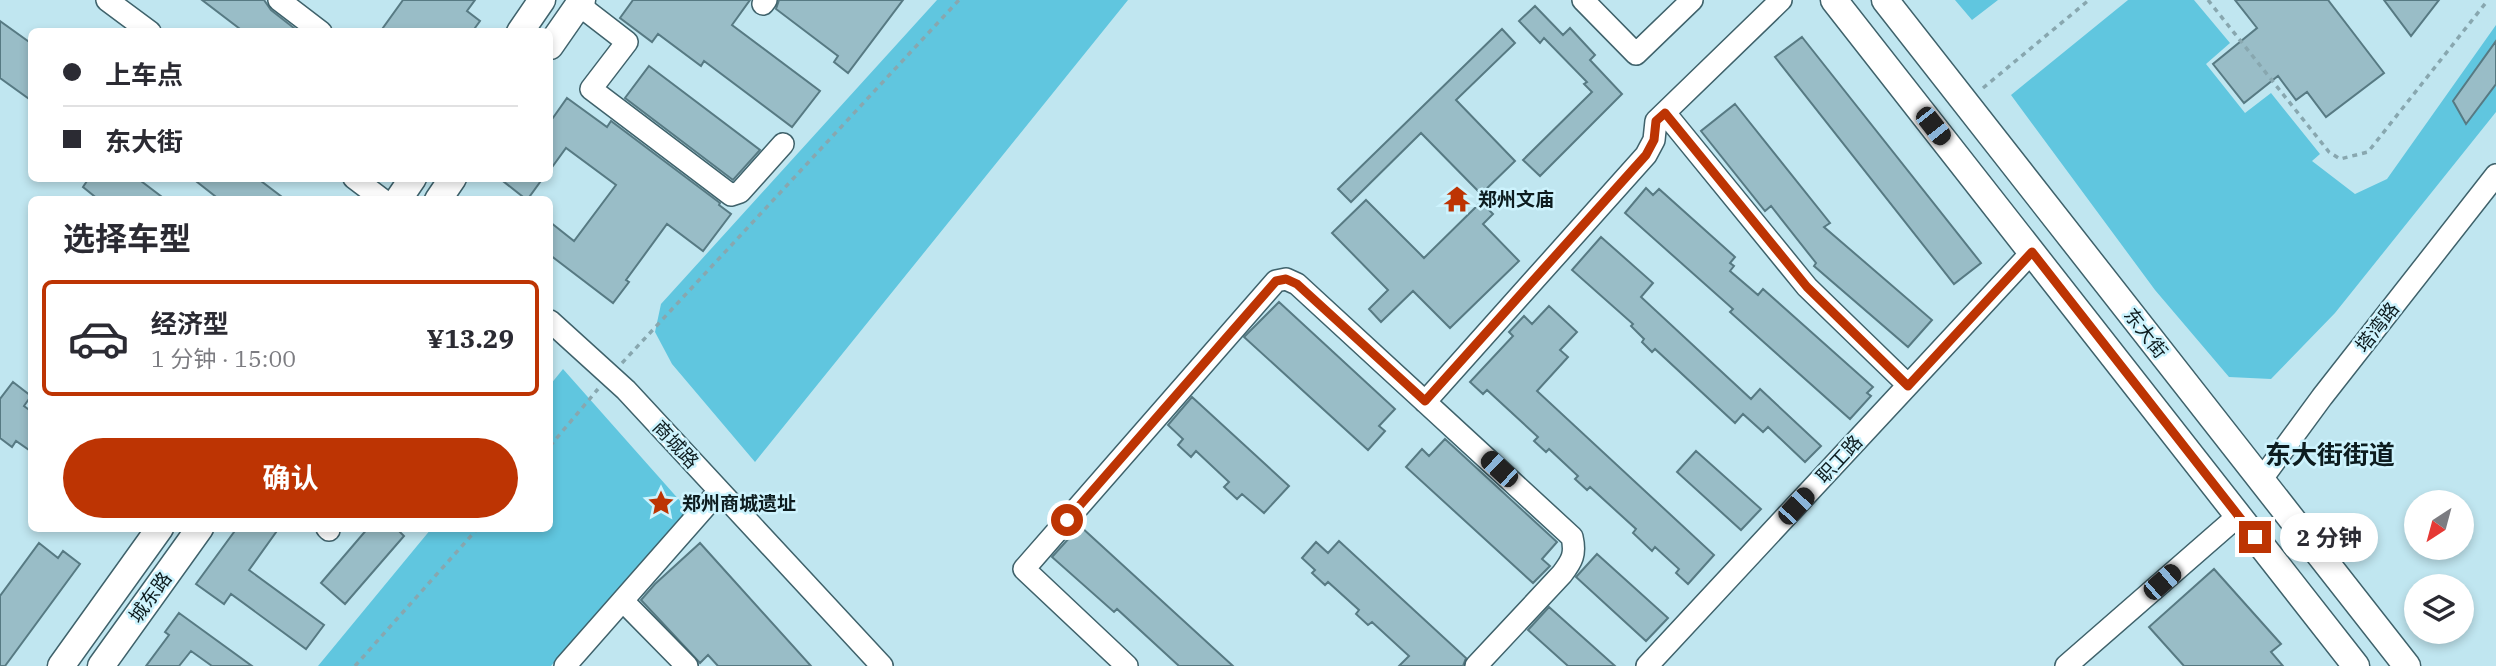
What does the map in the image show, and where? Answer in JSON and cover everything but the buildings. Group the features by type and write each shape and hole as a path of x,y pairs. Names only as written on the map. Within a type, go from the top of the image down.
{"main road":[{"path":"523,28 542,0"},
{"name":"东大街","path":"1834,0 2357,666"},
{"name":"东大街","path":"1885,0 2407,666"},
{"path":"553,42 581,3"},
{"name":"城东路","path":"61,666 157,532"},
{"name":"城东路","path":"101,666 197,532"}],"street":[{"path":"279,0 316,28"},
{"path":"1583,0 1636,54 1692,0"},
{"path":"1425,401 1646,155 1654,140 1656,121 1781,0"},
{"path":"581,3 627,42 591,89 731,195 740,192 783,144"},
{"path":"119,4 146,28"},
{"path":"1665,113 1807,287 1908,386"},
{"name":"塔湾路","path":"2261,480 2330,386 2496,175"},
{"path":"359,182 378,196"},
{"name":"职工路","path":"1647,666 2032,252"},
{"path":"1128,666 1024,569 1276,281 1286,279 1297,284 1572,537 1575,550 1572,561 1476,666"},
{"name":"商城路","path":"553,324 611,375 882,666"},
{"path":"565,666 719,491"},
{"path":"2066,666 2238,516"},
{"path":"623,601 687,666"}],"path":[{"path":"553,443 611,375 959,0"},
{"path":"1965,103 2089,0"},
{"path":"2208,0 2329,152 2340,159 2368,152 2488,0"},
{"path":"355,666 474,532"}],"shaded area":[{"path":"937,0 1128,0 755,462 672,364 655,332 661,304"},
{"path":"1955,0 1998,0 1972,20"},
{"path":"2128,0 2194,0 2230,43 2206,64 2245,113 2271,93 2320,154 2312,161 2355,194 2387,179 2496,25 2496,112 2335,313 2271,379 2229,377 2155,290 2011,95"},
{"path":"563,369 689,511 551,666 318,666 429,532 553,532 553,381"}],"place":[{"name":"郑州文庙","path":"1457,199"},
{"name":"郑州商城遗址","path":"661,503"}],"district":[{"name":"东大街街道","path":"2330,454"}],"route":[{"path":"1067,520 1276,281 1286,279 1297,284 1425,401 1646,155 1654,140 1656,121 1665,113 1807,287 1908,386 2032,252 2255,537"}]}
